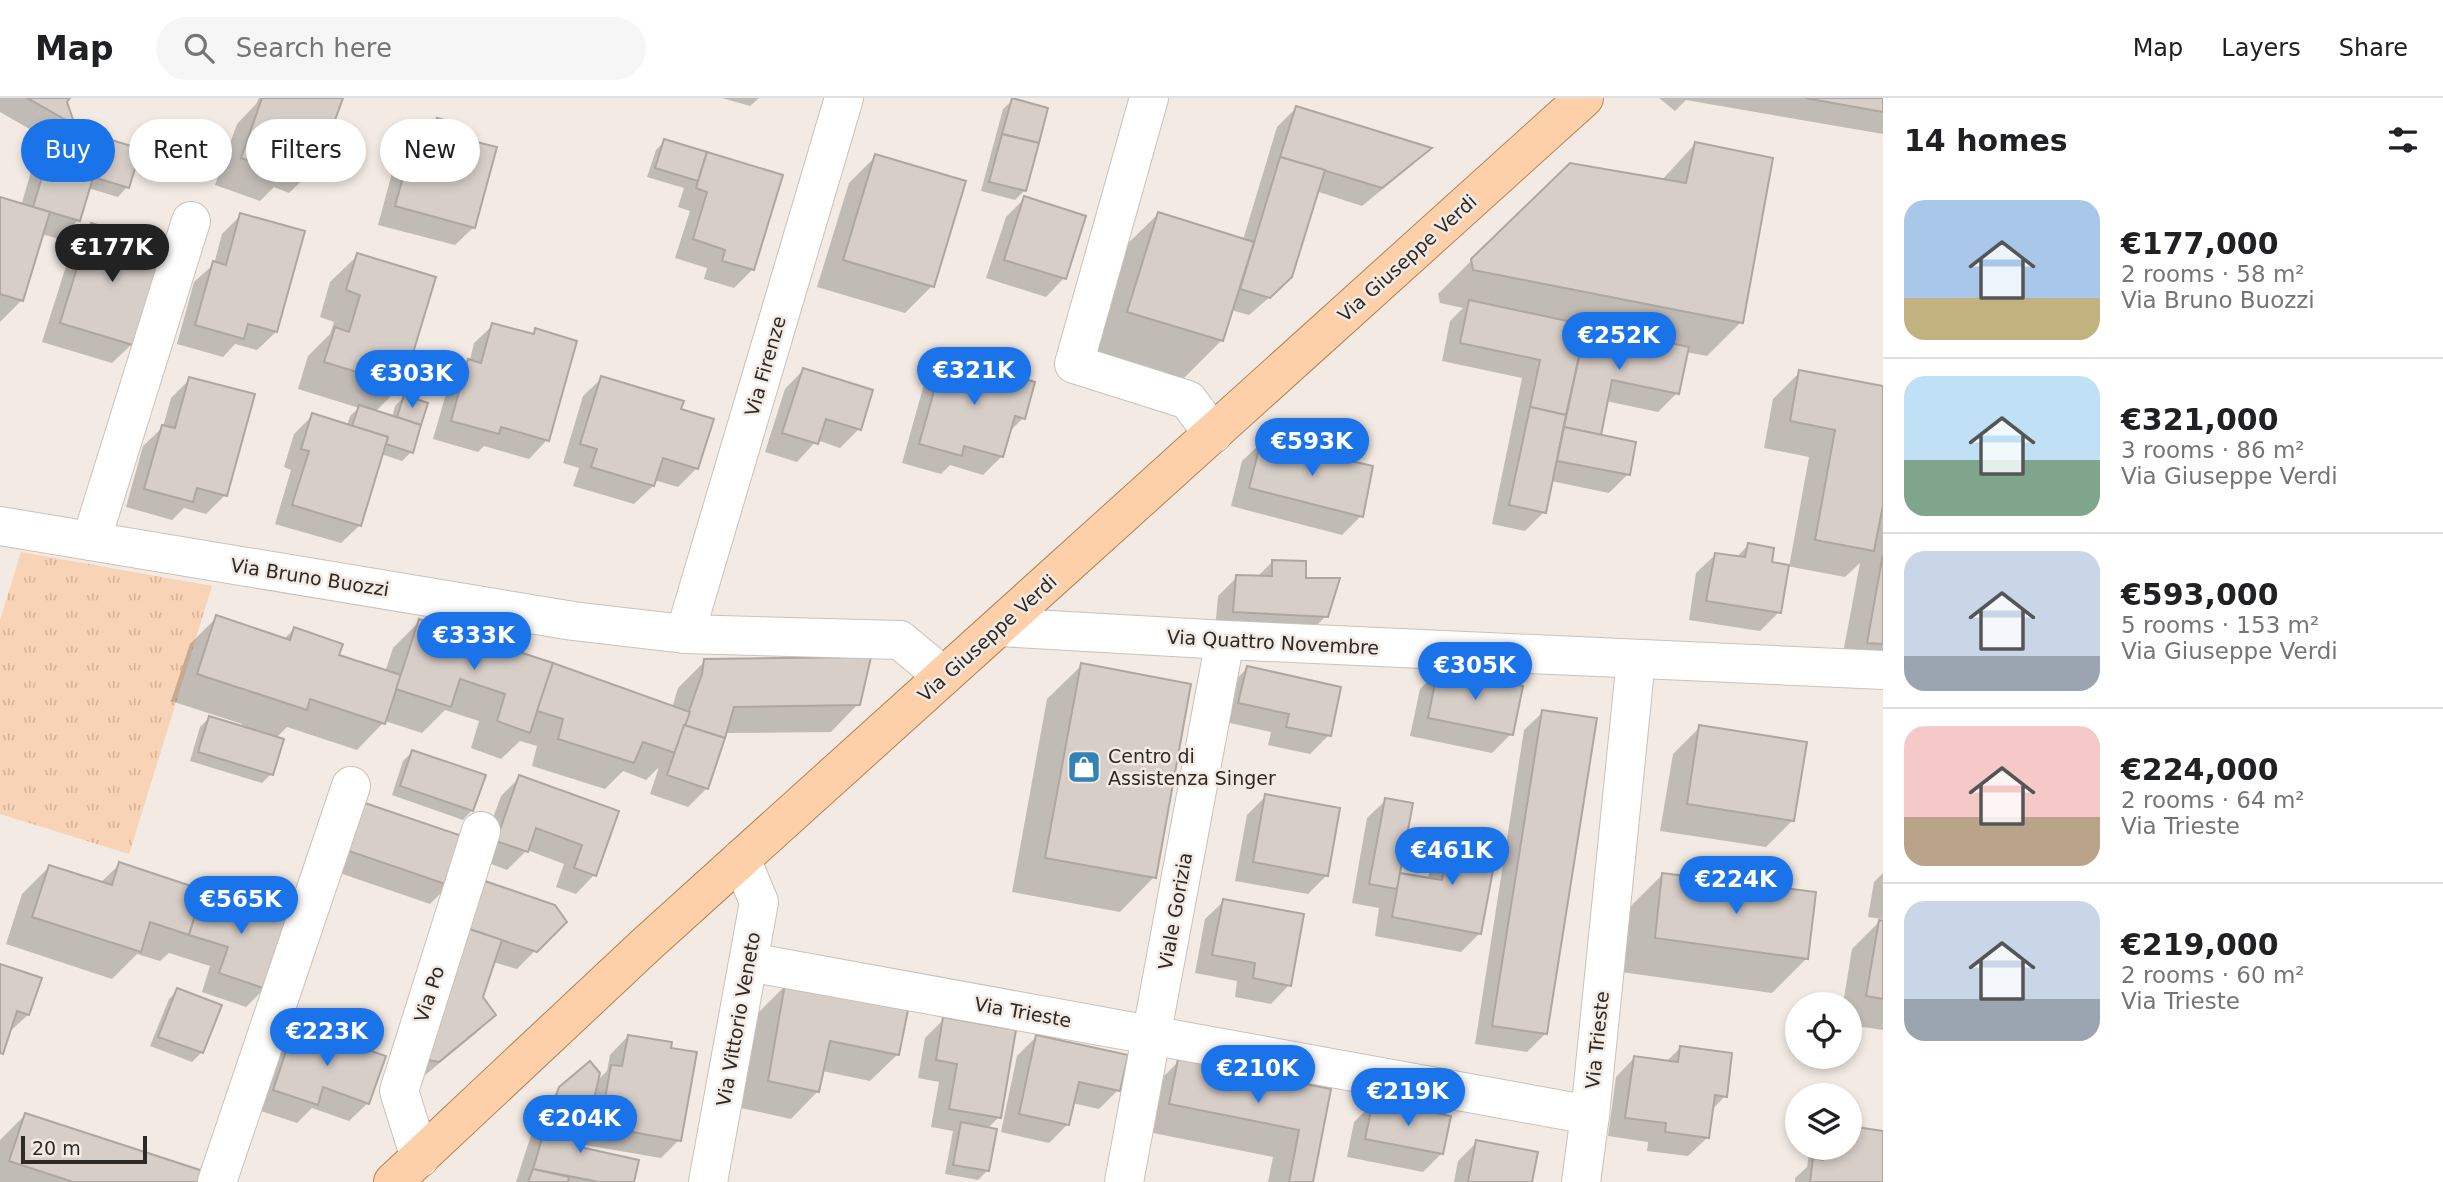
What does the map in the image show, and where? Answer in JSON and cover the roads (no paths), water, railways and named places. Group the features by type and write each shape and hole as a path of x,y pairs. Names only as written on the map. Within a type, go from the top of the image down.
{"main road":[{"name":"Via Giuseppe Verdi","path":"407,1170 648,943 1584,98"}],"street":[{"name":"Via Firenze","path":"685,634 844,98"},
{"path":"1149,98 1074,364 1188,400 1213,434"},
{"path":"91,541 191,221"},
{"name":"Via Bruno Buozzi","path":"0,526 573,621 685,634 900,640 943,676"},
{"name":"Via Quattro Novembre","path":"999,626 1225,640 1883,670"},
{"name":"Viale Gorizia","path":"1124,1182 1225,640"},
{"name":"Via Trieste","path":"749,962 1590,1115 1636,659"},
{"path":"217,1182 351,786"},
{"name":"Via Po","path":"407,1170 399,1091 481,831"},
{"name":"Via Vittorio Veneto","path":"708,1182 759,902 741,859"},
{"path":"1581,1182 1590,1115"}],"place":[{"name":"Centro di Assistenza Singer","path":"1084,767"}]}
